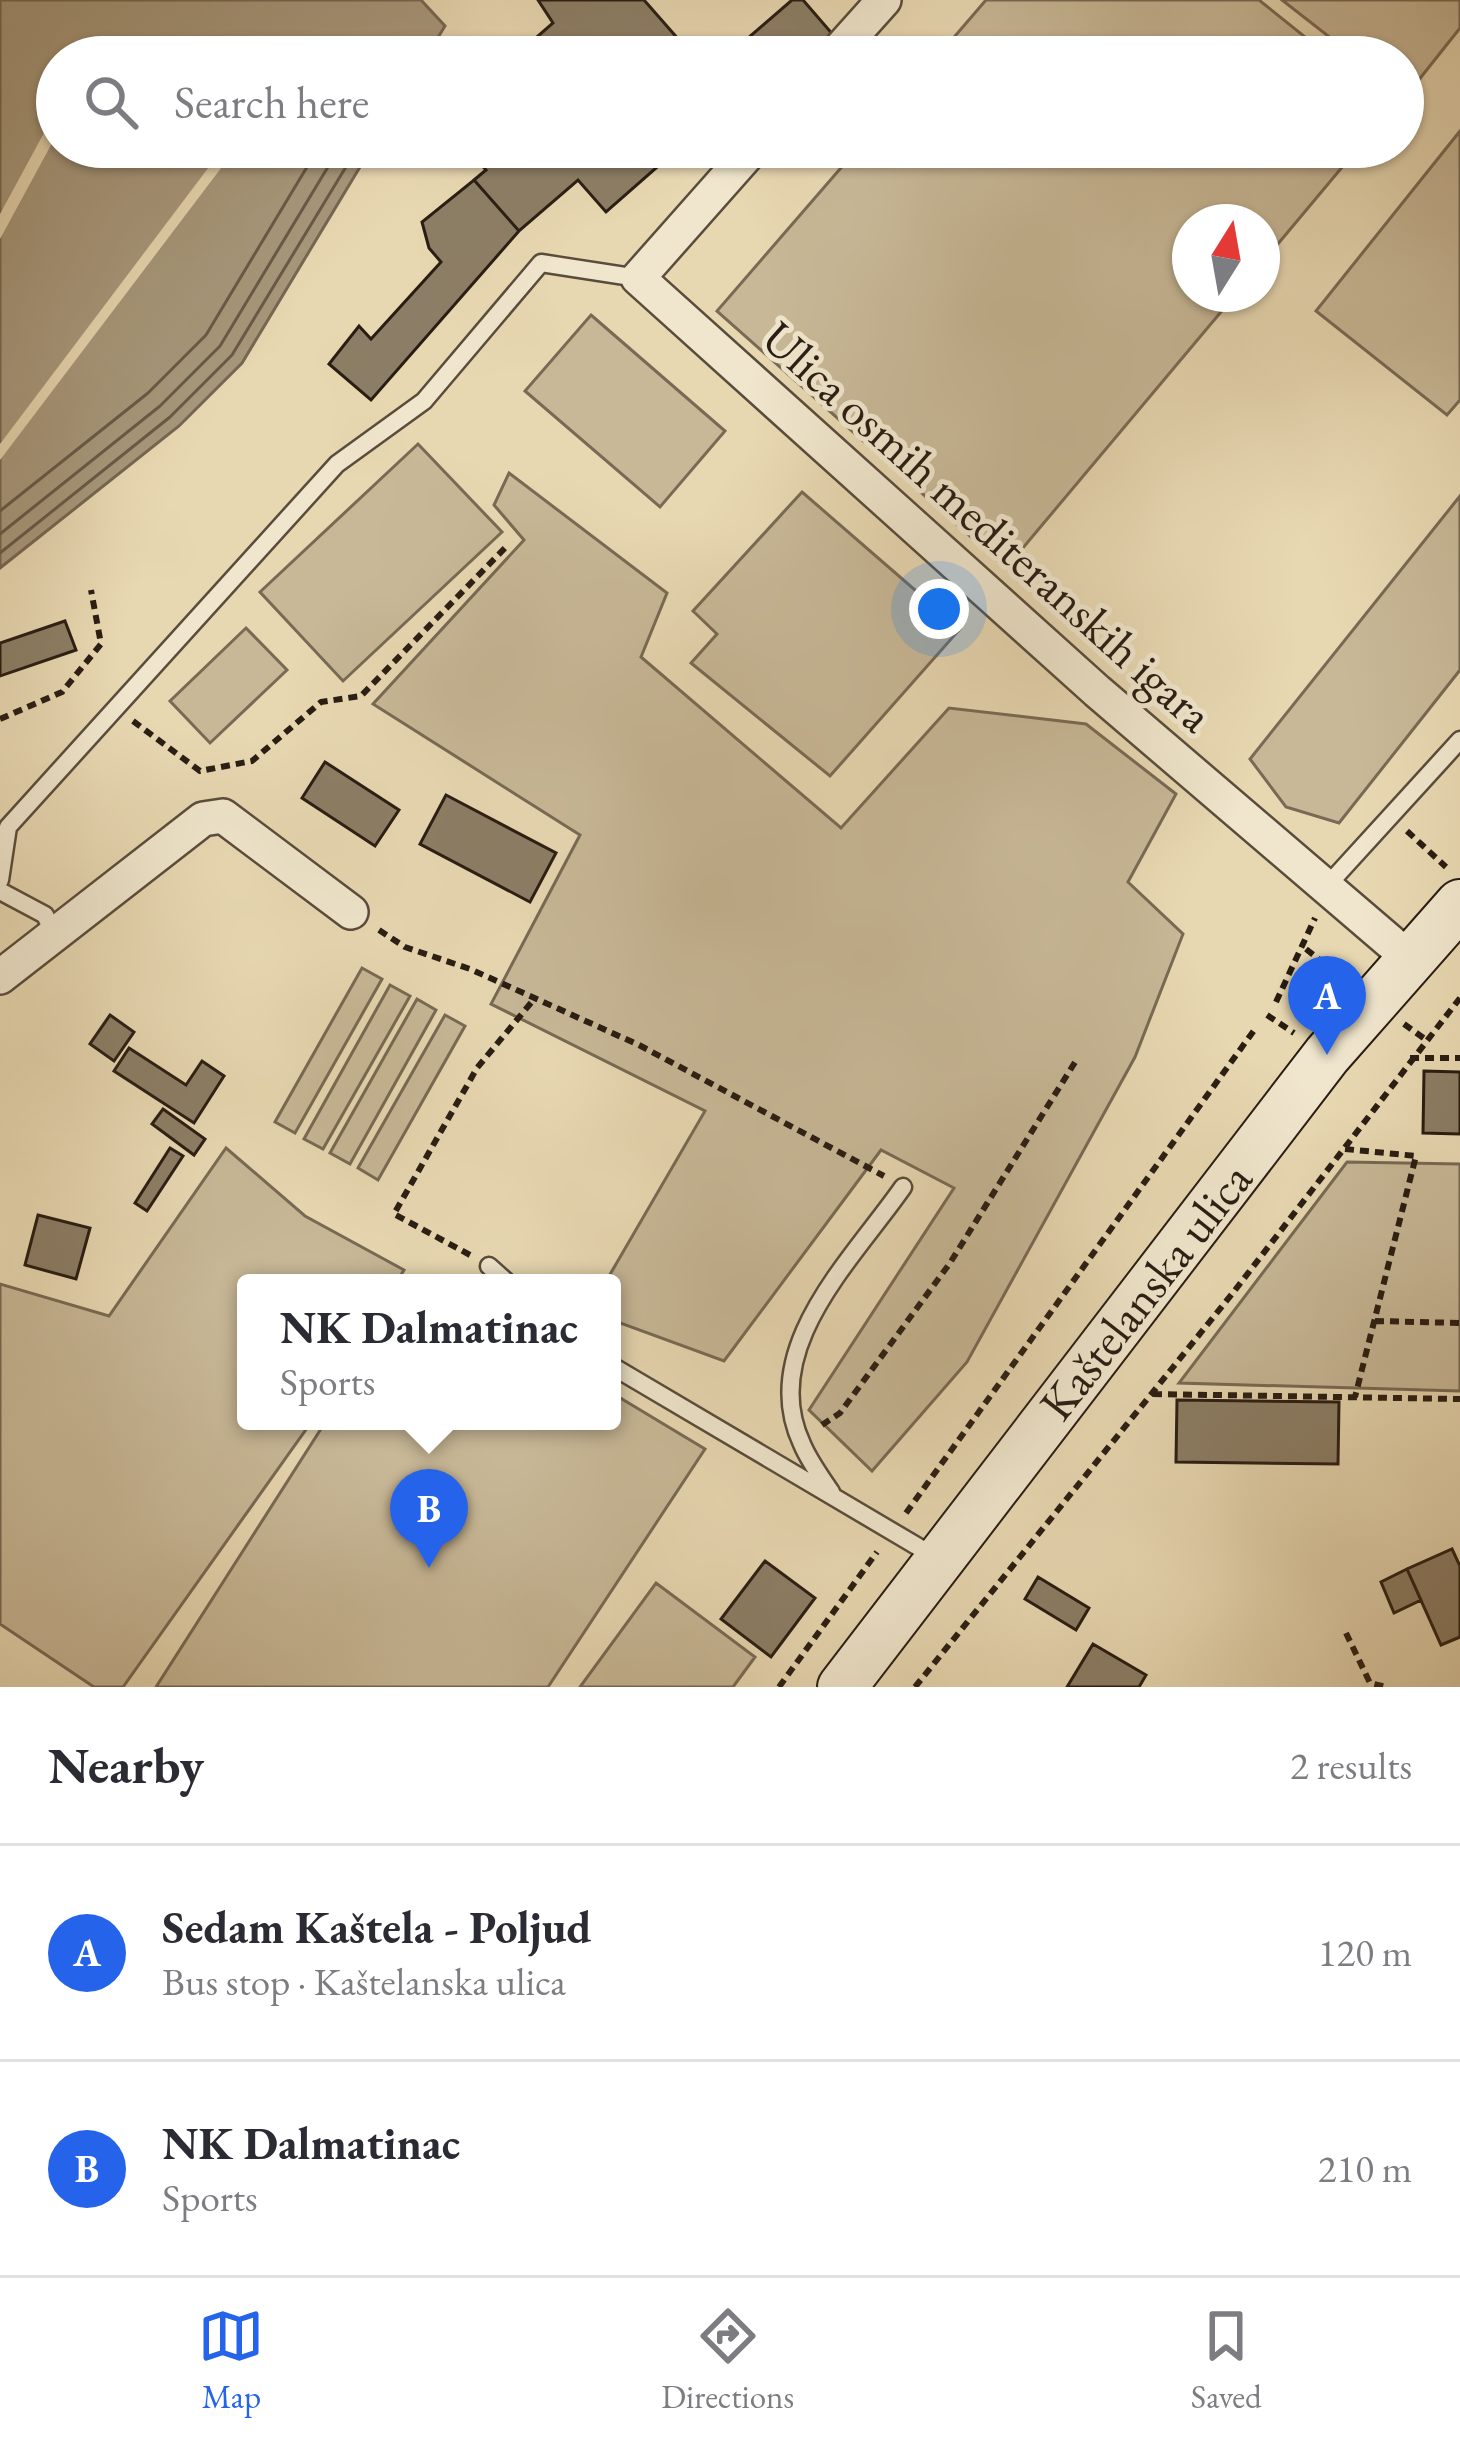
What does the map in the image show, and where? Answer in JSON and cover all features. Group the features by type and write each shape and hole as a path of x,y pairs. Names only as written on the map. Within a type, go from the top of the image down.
{"main road":[{"name":"Kaštelanska ulica","path":"842,1687 1408,958 1460,904"}],"street":[{"path":"852,36 884,0"},
{"path":"638,278 735,168"},
{"name":"Ulica osmih mediteranskih igara","path":"638,278 1408,958"},
{"path":"0,977 56,938 203,819 223,815 351,912"}],"lane":[{"path":"0,880 8,827 337,464 424,401 541,263 638,278"},
{"path":"1325,887 1460,740"},
{"path":"0,891 45,915 56,938"},
{"path":"835,1498 800,1441 790,1373 798,1337 903,1187"},
{"path":"489,1266 498,1274"},
{"path":"621,1371 938,1558"}],"path":[{"path":"116,708 200,771 252,760 321,702 361,696 505,548"},
{"path":"0,718 62,692 101,644 91,590"},
{"path":"1400,825 1460,880"},
{"path":"351,912 405,947 535,998 753,1103 903,1187"},
{"path":"489,1266 394,1214 477,1068 535,998"},
{"path":"915,1687 1153,1394 1460,998"},
{"path":"779,1687 1255,1029"},
{"path":"1409,1058 1460,1058"},
{"path":"800,1441 840,1413 950,1263 1077,1059"},
{"path":"1344,1149 1417,1156 1355,1397"},
{"path":"1375,1321 1460,1323"},
{"path":"1153,1394 1460,1399"},
{"path":"1346,1633 1368,1685 1386,1687"}],"shaded area":[{"path":"986,0 1259,0 1304,36 955,36"},
{"path":"1282,0 1460,0 1460,28 1424,73 1424,36 1328,36"},
{"path":"1460,131 1460,400 1447,415 1316,311"},
{"path":"841,168 1341,168 1280,241 1280,204 1172,204 1172,312 1221,312 1006,568 717,311"},
{"path":"591,315 725,431 660,507 525,391"},
{"path":"418,444 502,532 343,681 260,592"},
{"path":"509,473 667,593 641,657 841,828 949,708 1086,724 1176,794 1128,882 1183,934 1135,1057 967,1362 872,1471 809,1410 954,1188 881,1150 724,1361 621,1323 621,1274 610,1274 705,1111 491,1004 580,835 373,704 524,540 494,505"},
{"path":"802,492 960,629 830,776 691,663 717,634 693,611"},
{"path":"1460,496 1460,670 1339,823 1286,807 1250,759"},
{"path":"246,628 287,670 210,743 170,701"},
{"path":"362,968 382,979 295,1133 275,1122"},
{"path":"390,985 410,996 323,1149 304,1139"},
{"path":"417,999 436,1010 350,1164 330,1153"},
{"path":"445,1015 465,1026 378,1180 358,1168"},
{"path":"226,1148 305,1216 404,1270 402,1274 237,1274 237,1430 306,1430 123,1687 94,1687 0,1624 0,1284 109,1316"},
{"path":"1347,1162 1460,1164 1460,1391 1179,1383"},
{"path":"621,1398 705,1449 548,1687 156,1687 320,1430 621,1430"},
{"path":"656,1583 755,1657 733,1687 580,1687"}],"water":[{"path":"0,0 421,0 445,26 439,36 36,36 36,168 359,168 242,363 179,426 0,568"}],"pier":[{"path":"36,148 39,168 0,239 0,214"},
{"path":"208,168 221,168 0,460 0,444"}],"building":[{"path":"538,0 644,0 676,36 538,36 553,23"},
{"path":"792,0 803,0 834,36 750,36"},
{"path":"656,168 606,212 578,180 519,231 474,180 486,170"},
{"path":"474,180 519,231 371,400 329,364 359,326 371,339 441,262 429,248 422,222"},
{"path":"65,621 76,650 0,676 0,643"},
{"path":"325,762 399,810 375,846 302,798"},
{"path":"446,795 556,853 530,902 420,844"},
{"path":"110,1015 134,1032 114,1061 90,1044"},
{"path":"129,1048 186,1085 202,1061 224,1076 194,1123 114,1071"},
{"path":"1424,1071 1460,1072 1460,1134 1423,1133"},
{"path":"163,1109 205,1139 194,1155 152,1124"},
{"path":"170,1148 183,1156 147,1211 135,1203"},
{"path":"38,1215 90,1228 76,1279 25,1265"},
{"path":"1177,1400 1339,1402 1338,1464 1176,1462"},
{"path":"1452,1549 1460,1566 1460,1637 1441,1645 1407,1569"},
{"path":"765,1561 815,1598 771,1657 721,1619"},
{"path":"1407,1569 1421,1600 1394,1613 1381,1582"},
{"path":"1038,1577 1089,1608 1076,1630 1025,1599"},
{"path":"1093,1644 1146,1675 1139,1687 1067,1687"}],"place":[{"name":"Sedam Kaštela - Poljud","path":"1327,1055"},
{"name":"NK Dalmatinac","path":"429,1568"}]}
